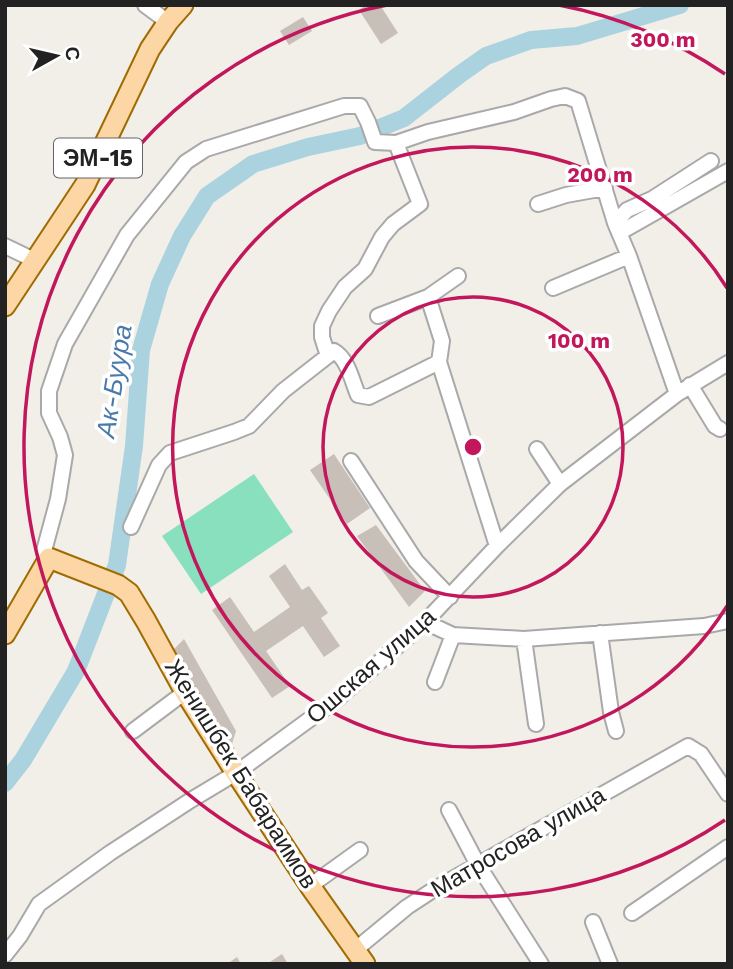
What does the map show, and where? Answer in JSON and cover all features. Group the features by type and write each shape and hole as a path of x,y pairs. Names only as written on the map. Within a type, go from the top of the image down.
{"main road":[{"name":"ЭМ-15","path":"5,306 85,185 150,49 183,5"},
{"name":"Женишбек Бабараимов","path":"49,558 118,585 129,593 185,692 236,773 360,957"},
{"path":"5,634 49,558"}],"street":[{"path":"145,5 168,22"},
{"path":"49,558 44,551 58,499 65,456 49,413 49,391 65,344 127,235 186,162 206,149 344,106 360,106 375,142 396,143 428,132 514,112 551,99 565,96 578,101 617,228 683,389 720,429"},
{"path":"328,356 322,337 322,326 329,311 345,287 365,269 382,237 393,224 420,204 396,143"},
{"path":"617,228 627,210 652,198 711,161"},
{"path":"617,228 728,171"},
{"path":"538,204 566,195 605,188"},
{"path":"5,246 36,261"},
{"path":"553,288 629,256"},
{"path":"378,316 428,297 458,276"},
{"path":"428,297 442,341 439,362 497,546"},
{"path":"131,527 159,466 170,453 249,426 283,391 334,351 344,360 358,395 363,397 369,397 439,362"},
{"name":"Ошская улица","path":"5,955 39,904 110,853 236,773 336,700 425,622 560,484 683,389 728,363"},
{"path":"537,449 560,484"},
{"path":"351,461 416,561 450,597"},
{"path":"425,622 453,635 524,639 650,631 728,621"},
{"path":"600,633 616,731"},
{"path":"435,682 453,635"},
{"path":"524,639 536,724"},
{"path":"133,731 185,692"},
{"name":"Матросова улица","path":"360,957 407,907 433,890 688,746 701,754 728,794"},
{"path":"449,810 478,865 541,964"},
{"path":"632,913 728,847"},
{"path":"310,886 360,850"},
{"path":"593,922 610,964"}],"green space":[{"path":"254,474 293,532 201,594 162,536"}],"building":[{"path":"366,5 380,5 398,33 381,44 359,10"},
{"path":"303,17 312,31 289,45 280,31"},
{"path":"334,454 370,508 347,524 310,470"},
{"path":"376,525 425,591 409,607 357,536"},
{"path":"285,564 302,590 309,586 328,613 321,618 340,646 324,657 303,626 266,651 290,686 272,698 212,610 230,597 254,632 290,607 269,576"},
{"path":"184,639 236,731 229,754 169,654"},
{"path":"282,954 288,964 267,964"},
{"path":"237,957 241,964 227,964"}],"waterway":[{"name":"Ак-Буура","path":"5,783 23,760 76,671 117,565 134,446 141,350 160,284 182,236 207,196 253,164 308,147 360,136 404,118 486,56 531,40 577,36 680,5"}]}
